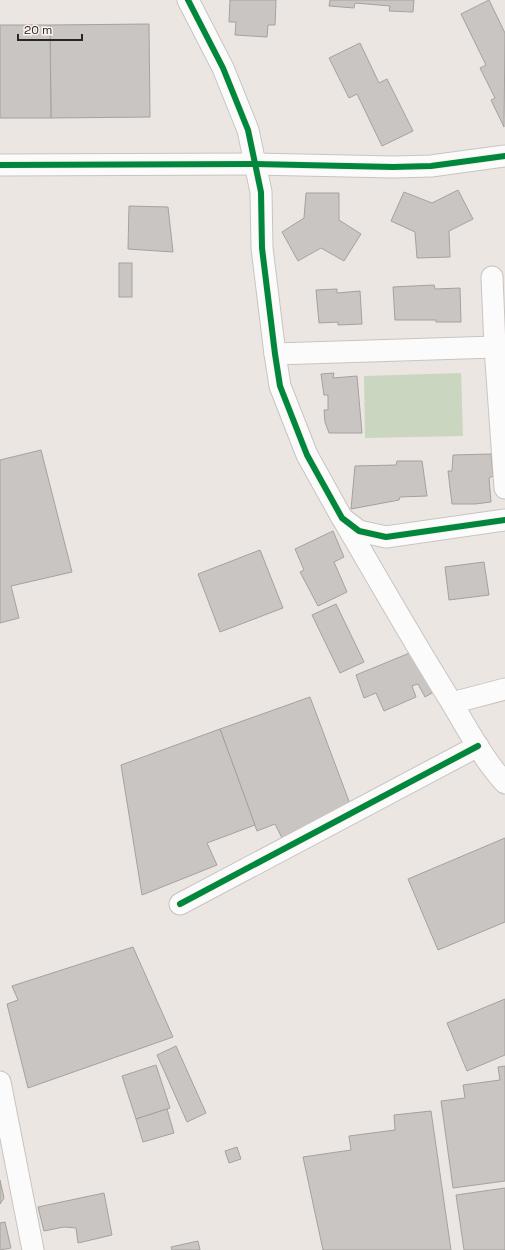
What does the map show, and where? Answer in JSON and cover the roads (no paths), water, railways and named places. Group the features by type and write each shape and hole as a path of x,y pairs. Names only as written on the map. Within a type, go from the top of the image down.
{"street":[{"path":"188,0 222,68 248,130 261,192 262,248 280,386 307,455 405,627 478,746 505,783"},
{"path":"0,165 255,164 393,167 431,166 505,156"},
{"path":"492,277 495,347 505,488"},
{"path":"275,354 495,347"},
{"path":"342,518 359,531 386,537 505,520"},
{"path":"452,703 505,689"},
{"path":"180,904 478,746"},
{"path":"0,1082 33,1250"}]}
